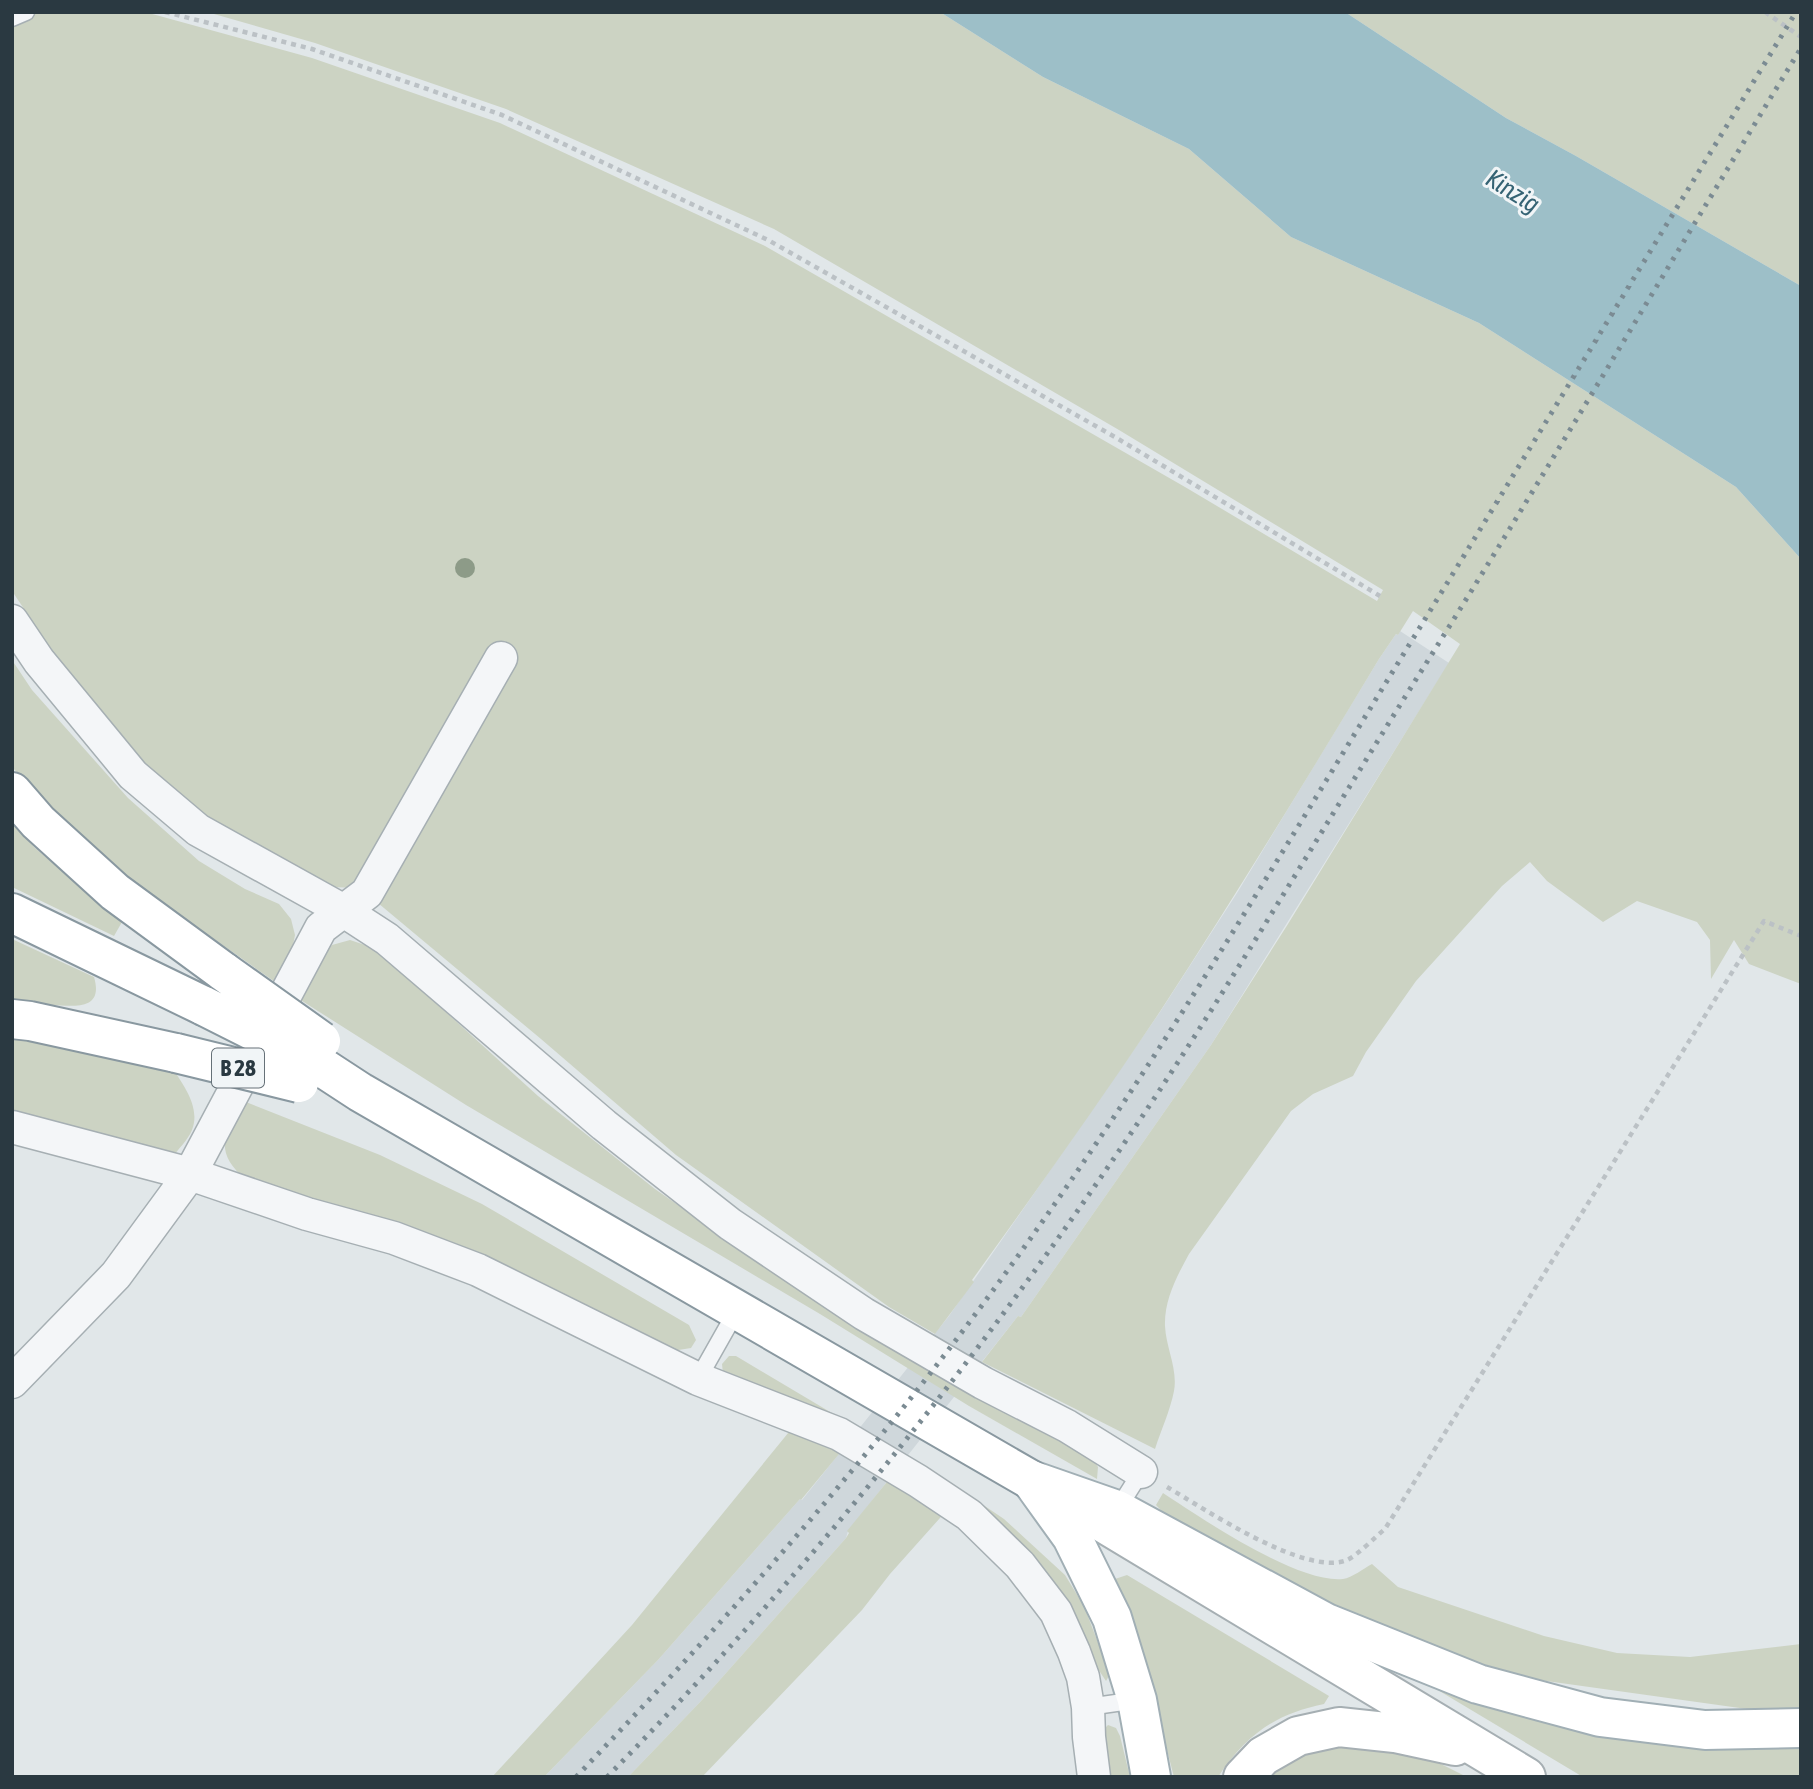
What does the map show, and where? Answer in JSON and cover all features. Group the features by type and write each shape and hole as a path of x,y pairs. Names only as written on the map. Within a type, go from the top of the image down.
{"main road":[{"name":"B 28","path":"12,792 38,822 115,892 224,972 310,1061"},
{"name":"B 28","path":"12,913 204,1006 310,1061 737,1310"},
{"name":"B 28","path":"12,1019 176,1053 310,1061"},
{"path":"737,1310 1031,1480 1526,1777"},
{"path":"1031,1480 1117,1510 1326,1623 1478,1684 1600,1717 1705,1730 1801,1728"},
{"path":"1031,1480 1072,1537 1112,1618 1137,1700 1151,1777"},
{"path":"1243,1777 1262,1756 1298,1736 1339,1727 1395,1733 1485,1752"}],"street":[{"path":"12,621 39,661 133,775 198,830 345,911 387,939 604,1125 730,1224 864,1314 983,1383 1067,1426 1141,1472"},
{"path":"12,1382 116,1275 190,1174 320,928 367,893 501,658"},
{"path":"12,1127 190,1174 307,1214 394,1238 478,1270 698,1379 839,1434 918,1481 969,1515 1020,1565 1056,1612 1083,1677 1094,1777"}],"lane":[{"path":"12,18 26,12"},
{"path":"698,1379 737,1310"},
{"path":"1117,1510 1141,1472"},
{"path":"1088,1707 1137,1700"}],"path":[{"path":"165,12 312,49 502,115 768,240 1115,437 1380,596"},
{"path":"1765,12 1801,37"},
{"path":"1141,1472 1281,1551 1315,1563 1347,1560 1385,1529 1764,921 1801,936"}],"shaded area":[{"path":"1400,631 1449,663 1211,1045 1021,1317 1018,1316 848,1531 846,1538 702,1700 628,1777 544,1777 658,1660 800,1499 802,1500 949,1316 1160,1012 1237,893 1379,659"}],"green space":[{"path":"12,12 145,12 312,58 500,123 765,246 1185,487 1377,601 1383,590 1119,430 774,229 506,109 315,43 207,12 940,12 1043,77 1189,149 1291,237 1479,323 1736,487 1801,559 1801,984 1749,964 1734,940 1711,979 1710,940 1697,922 1637,901 1603,922 1547,881 1530,862 1502,886 1416,981 1366,1052 1353,1076 1313,1094 1291,1111 1189,1254 1169,1298 1165,1316 1175,1383 1155,1449 982,1362 1018,1316 1021,1317 1211,1045 1460,644 1413,611 1379,659 1272,836 1161,1010 972,1280 974,1282 935,1334 889,1307 676,1155 360,888 329,887 197,812 134,754 65,670 12,591"},
{"path":"1345,12 1801,12 1801,286 1506,118"},
{"path":"12,660 32,690 128,798 199,861 245,889 279,904 291,919 295,935 291,956 278,984 147,892 69,828 12,767"},
{"path":"12,823 35,848 122,922 114,936 12,887"},
{"path":"12,939 94,977 95,996 91,1001 77,1006 12,1003"},
{"path":"350,940 365,945 391,962 538,1096 655,1189 738,1247 1086,1449 1098,1467 1097,1479 969,1406 820,1314 466,1105 299,999 314,969 332,945"},
{"path":"12,1035 172,1067 193,1105 194,1121 190,1134 172,1158 12,1121"},
{"path":"246,1102 380,1155 482,1204 689,1325 696,1340 691,1348 672,1351 246,1180 229,1160 225,1142 232,1123"},
{"path":"729,1356 736,1356 958,1488 1004,1519 1065,1575 1084,1606 1110,1674 1106,1681 1026,1561 723,1374 722,1364"},
{"path":"793,1427 844,1448 658,1660 544,1777 492,1777 632,1625"},
{"path":"895,1472 948,1509 862,1610 702,1777 628,1777 702,1700 846,1538 849,1533 847,1531"},
{"path":"1163,1493 1250,1547 1301,1571 1324,1578 1343,1579 1372,1564 1398,1587 1544,1636 1617,1653 1690,1657 1801,1644 1801,1708 1747,1709 1532,1679 1422,1645 1318,1601 1175,1525 1156,1505"},
{"path":"1127,1575 1329,1696 1324,1704 1291,1714 1263,1728 1239,1749 1218,1777 1174,1777 1132,1615 1115,1579"},
{"path":"1411,1674 1801,1745 1801,1777 1583,1777"},
{"path":"1108,1725 1116,1728 1120,1736 1130,1777 1100,1777 1103,1730"},
{"path":"1333,1740 1415,1751 1467,1777 1267,1777 1273,1769"}],"water":[{"name":"Kinzig","path":"940,12 1345,12 1506,118 1801,286 1801,559 1736,487 1479,323 1291,237 1189,149 1043,77"}],"railway":[{"path":"576,1777 678,1669 826,1502 920,1387 1023,1250 1132,1089 1237,925 1796,12"},
{"path":"607,1777 743,1632 872,1482 994,1326 1110,1164 1189,1045 1513,524 1801,48"}]}
